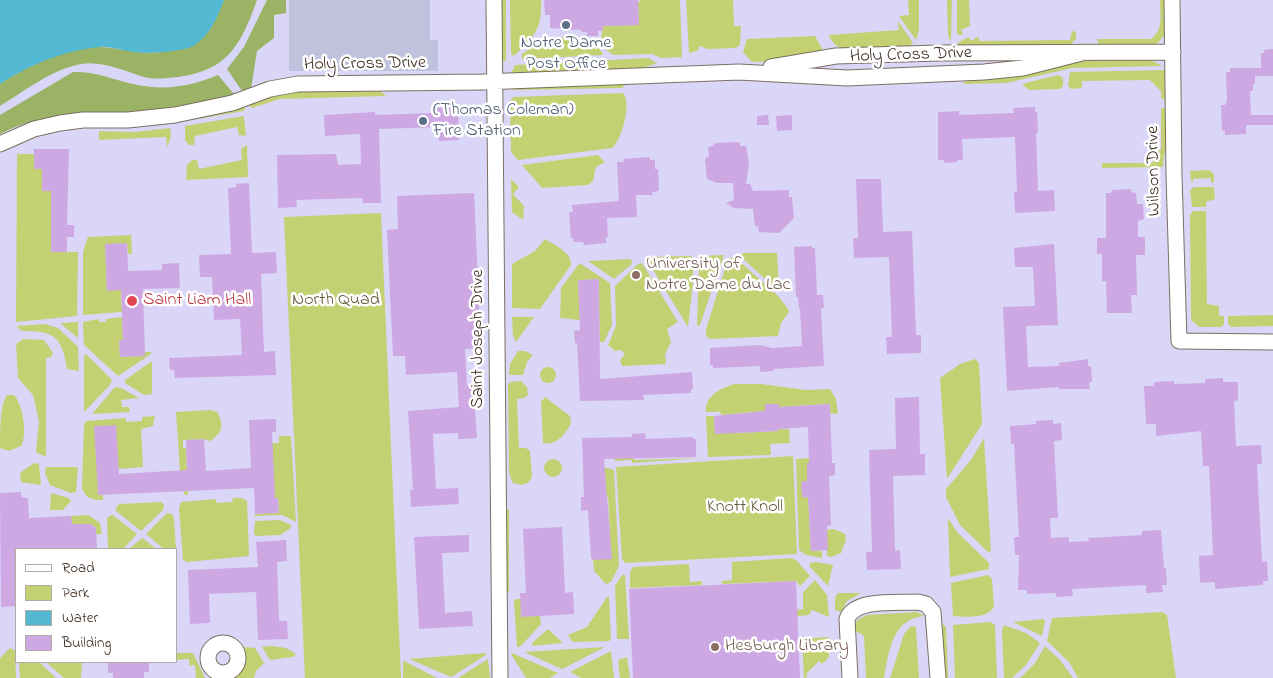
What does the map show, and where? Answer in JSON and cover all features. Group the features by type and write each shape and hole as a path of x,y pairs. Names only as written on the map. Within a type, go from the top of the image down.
{"street":[{"name":"Saint Joseph Drive","path":"494,0 500,678"},
{"name":"Wilson Drive","path":"1172,0 1174,175 1179,341 1273,342"},
{"name":"Holy Cross Drive","path":"739,72 836,56 939,52 1173,52"},
{"name":"Holy Cross Drive","path":"0,144 34,129 60,123 90,120 128,120 175,115 232,103 270,89 298,84 494,81 739,72 847,78 984,72 1023,68 1082,53"},
{"path":"850,678 847,620 851,611 861,605 918,602 926,604 933,612 938,678"}],"shaded area":[{"name":"University of Notre Dame du Lac","path":"0,0 1273,0 1273,678 0,678"},
{"path":"289,0 430,0 430,40 438,40 438,71 289,71"}],"green space":[{"path":"224,0 257,0 238,42 231,52 210,68 178,77 157,79 105,65 81,64 49,76 0,106 0,84 36,64 64,53 92,47 157,52 171,50 182,45 210,30"},
{"path":"267,0 286,0 286,13 274,15 274,38 257,51 251,89 242,91 227,69 244,47"},
{"path":"501,0 506,0 506,61 502,61"},
{"path":"510,0 541,0 538,26 532,37 514,56 511,54"},
{"path":"641,0 680,0 682,57 661,58 652,54 613,55 600,45 603,26 639,25 638,2"},
{"path":"686,0 733,0 734,26 741,26 740,45 735,48 707,49 700,46 697,51 689,53"},
{"path":"908,0 919,0 919,30 916,40 899,16 909,15"},
{"path":"947,0 952,0 951,42 948,35"},
{"path":"957,0 969,0 970,26 961,30 963,34 960,35 957,34"},
{"path":"1160,0 1166,0 1165,34 1157,44 1099,47 1097,39 1151,39 1160,26"},
{"path":"898,21 913,43 906,48 874,52 851,51 841,48 834,43 829,35 899,30"},
{"path":"1072,31 1076,32 1076,39 1069,46 958,45 959,42 969,37 971,41 979,36 979,41 1070,40"},
{"path":"815,36 824,52 796,60 752,62 743,52 747,39"},
{"path":"556,37 583,40 596,46 603,55 522,59 522,54 540,41"},
{"path":"648,58 657,63 643,68 511,73 515,65"},
{"path":"1151,60 1162,66 1072,68 1006,83 963,84 970,76 1071,61"},
{"path":"1165,70 1167,99 1165,100 1161,98 1161,91 1150,80 1082,81 1082,88 1071,89 1068,85 1070,72"},
{"path":"73,72 96,74 133,84 155,87 187,85 218,75 234,94 171,109 81,114 48,118 16,127 0,134 0,115"},
{"path":"1058,75 1063,78 1063,86 1060,89 1029,90 1022,84"},
{"path":"625,85 622,88 512,90 520,87"},
{"path":"380,91 386,96 279,99 252,108 249,105 278,94 295,92"},
{"path":"623,93 626,98 625,121 616,144 612,148 518,160 511,152 510,101 513,97"},
{"path":"245,107 244,111 186,121"},
{"path":"1167,108 1167,149 1164,154 1163,167 1102,168 1102,163 1153,163 1152,152 1161,150 1161,109"},
{"path":"244,116 246,136 239,135 237,127 195,136 194,145 189,145 185,140 185,126"},
{"path":"170,128 171,137 167,147 166,137 99,140 99,131 134,132"},
{"path":"247,145 248,177 186,180 187,165 192,160 197,160 199,169 242,160 241,149"},
{"path":"17,154 34,154 42,169 42,191 51,191 51,252 78,252 77,316 16,322"},
{"path":"598,155 605,162 596,167 593,181 588,185 542,188 522,165"},
{"path":"1210,170 1214,175 1214,182 1211,183 1211,178 1193,179 1193,183 1191,181 1190,171"},
{"path":"511,179 519,187 513,194 524,206 523,220 512,212"},
{"path":"1194,187 1214,187 1215,199 1206,202 1206,207 1192,207 1190,190"},
{"path":"1193,211 1206,211 1207,304 1219,306 1219,316 1224,316 1224,324 1221,327 1199,327 1191,320 1190,215"},
{"name":"North Quad","path":"381,213 401,678 305,678 284,217"},
{"path":"131,235 132,254 128,254 127,243 105,245 107,290 121,290 122,312 83,315 83,252 88,237"},
{"path":"545,239 569,256 571,265 540,309 512,308 512,264 535,251"},
{"path":"743,253 777,253 779,289 776,289 740,256"},
{"path":"724,255 700,325 697,326 699,259 701,256"},
{"path":"690,256 693,258 693,283 688,327 647,260 650,257"},
{"path":"736,258 778,296 788,309 789,312 781,323 778,336 710,339 706,336 706,329 728,259"},
{"path":"631,259 632,264 614,279 588,261"},
{"path":"642,263 678,322 667,329 671,342 665,355 666,364 622,366 620,360 625,354 621,350 615,351 608,345 616,326 615,286 638,264"},
{"path":"581,264 610,283 612,325 604,342 600,342 598,279 578,281 580,320 560,318 561,288 578,265"},
{"path":"1273,315 1273,326 1231,327 1228,324 1228,316"},
{"path":"122,317 123,340 119,340 120,357 145,356 145,352 151,352 151,354 118,376 84,345 83,322 99,319 99,322 106,322 106,319"},
{"path":"512,317 534,317 516,342 513,335"},
{"path":"78,322 78,338 61,324 62,323"},
{"path":"45,324 58,328 78,347 79,371 67,369 62,349 55,338 42,332 22,331 16,326"},
{"path":"23,339 44,340 53,353 51,357 46,358 46,457 36,452 39,421 33,395 18,378 16,344"},
{"path":"518,351 525,351 533,355 527,362 523,375 509,375 510,364"},
{"path":"86,354 112,380 110,385 84,412 84,356"},
{"path":"975,359 979,363 982,424 947,479 940,378 960,364"},
{"path":"152,361 152,394 144,395 125,383 125,380"},
{"path":"548,367 556,375 548,383 540,375"},
{"path":"521,381 527,387 528,395 517,399 519,448 526,448 530,451 532,477 528,483 521,485 513,483 509,473 508,384"},
{"path":"734,384 761,384 806,390 830,389 836,399 838,414 830,413 829,404 779,407 778,404 765,404 765,411 721,415 720,412 706,412 708,401 714,393"},
{"path":"115,387 121,388 139,398 121,400 122,407 129,407 130,412 92,414"},
{"path":"7,395 14,395 17,400 22,413 24,428 21,446 9,451 0,448 2,411"},
{"path":"545,397 570,416 571,423 566,431 552,443 543,443 541,402"},
{"path":"211,410 217,412 221,421 220,432 210,441 204,439 183,440 183,448 186,448 188,495 185,495 181,486 176,412"},
{"path":"155,416 153,426 141,429 143,467 118,469 98,495 103,495 103,500 88,497 82,488 84,424 86,421 126,418 126,422 142,421 142,417"},
{"path":"706,416 714,416 715,434 789,429 790,443 770,444 771,455 708,457"},
{"path":"279,436 291,436 296,522 282,515 255,516 255,514 279,512 278,498 275,498 272,443 279,443"},
{"path":"984,438 991,551 988,552 960,525 946,497 946,489 971,460"},
{"name":"Knott Knoll","path":"793,456 797,554 625,563 622,559 616,467"},
{"path":"615,457 634,458 634,460 702,458 632,463 632,460 615,461"},
{"path":"810,458 811,463 807,464 807,481 802,481 803,498 808,497 811,551 822,551 822,558 806,555 799,550 796,459"},
{"path":"553,459 559,462 562,468 559,474 553,477 547,474 544,468 547,462"},
{"path":"34,463 39,464 41,485 21,482 20,473"},
{"path":"46,467 78,467 76,492 71,493 50,485 45,473"},
{"path":"604,467 614,470 619,566 611,582 606,584 594,571 593,560 610,536 608,497 604,496"},
{"path":"51,493 69,498 71,501 63,510 50,510"},
{"path":"233,498 242,498 247,501 249,556 187,562 183,560 179,508 181,502 216,499 216,503 232,502"},
{"path":"162,502 164,505 163,510 141,531 115,510 119,504"},
{"path":"509,509 509,592 507,593 505,510"},
{"path":"167,513 172,514 174,518 176,548 163,548 146,534"},
{"path":"88,515 100,523 102,534 96,534 96,528 91,524 72,524 71,516"},
{"path":"113,515 137,534 124,548 108,548 107,519"},
{"path":"948,518 957,532 989,563 989,569 950,577"},
{"path":"280,520 291,525 291,528 280,535 256,536 254,534 255,521"},
{"path":"834,529 845,534 846,540 841,553 831,557 827,556 827,530"},
{"path":"142,538 155,548 130,548"},
{"path":"792,558 810,576 800,586 796,581 722,584 722,581 732,580 732,562"},
{"path":"816,562 833,565 828,586 810,567 810,563"},
{"path":"689,564 690,582 702,581 702,585 630,588 630,572 633,567"},
{"path":"622,575 625,575 629,639 617,639 615,586"},
{"path":"988,575 992,579 994,607 991,611 975,616 953,616 951,583"},
{"path":"815,580 827,595 829,617 812,610 809,615 797,616 797,610 803,609 803,592"},
{"path":"838,593 861,593 847,601 841,612 835,610 835,598"},
{"path":"607,597 609,597 611,639 609,641 573,642 568,635 587,627"},
{"path":"521,599 540,616 541,624 520,647 517,647 514,601"},
{"path":"917,612 924,616 913,618 905,623 894,638 890,647 884,678 866,678 864,636 854,630 857,620 867,615"},
{"path":"1162,612 1167,615 1176,678 1078,678 1069,662 1047,641 1052,618"},
{"path":"1043,619 1045,621 1042,636 1013,622"},
{"path":"990,622 995,625 997,678 955,678 953,625"},
{"path":"942,624 946,627 948,678 944,678"},
{"path":"1004,625 1026,633 1040,643 1026,665 1012,678 1004,678 1002,630"},
{"path":"911,626 916,627 919,678 890,678 904,634"},
{"path":"548,629 563,643 532,646 533,642"},
{"path":"829,638 829,657 822,664 819,661 806,674 808,677 804,678 802,639"},
{"path":"1045,646 1060,660 1073,678 1020,678 1035,663"},
{"path":"244,647 255,648 264,663 256,671 254,678 235,678 246,661"},
{"path":"262,647 286,648 296,654 293,657 270,660"},
{"path":"605,647 562,669 524,652"},
{"path":"10,648 15,651 16,678 0,678 0,658"},
{"path":"611,651 614,678 581,678 570,672"},
{"path":"178,653 193,653 205,678 196,678 195,665 189,666 189,659 178,660"},
{"path":"486,653 486,655 451,677 409,659"},
{"path":"512,653 558,673 550,678 526,678"},
{"path":"627,657 630,678 620,678 618,660"},
{"path":"488,659 490,678 459,678 461,676"},
{"path":"404,661 437,678 403,678"},
{"path":"19,663 40,663 56,678 20,678"},
{"path":"47,663 82,663 81,678 64,678"}],"water":[{"path":"0,0 224,0 209,31 200,41 190,47 175,51 148,53 104,47 74,51 35,65 0,84"}],"building":[{"path":"544,0 638,0 639,25 603,26 603,31 598,31 598,36 587,36 587,32 581,32 581,30 550,28 550,15 545,15"},
{"path":"1273,49 1273,76 1255,76 1253,91 1250,91 1251,115 1273,115 1273,125 1246,125 1246,134 1225,135 1225,131 1222,131 1221,105 1225,105 1227,101 1226,72 1230,72 1230,68 1261,68 1261,53 1264,53 1264,50"},
{"path":"458,107 459,140 439,141 439,127 379,129 381,203 363,203 362,198 296,200 297,207 278,208 277,155 336,154 338,165 361,164 360,134 325,136 324,115 375,112 375,115 433,113 433,108"},
{"path":"1035,107 1038,133 1036,133 1038,191 1054,190 1055,211 1015,213 1014,192 1017,192 1015,137 962,139 963,160 944,163 944,160 938,160 938,112 959,111 959,115 1014,113 1013,108"},
{"path":"768,115 769,125 757,125 757,116"},
{"path":"792,115 792,130 777,131 776,116"},
{"path":"715,143 740,143 740,146 746,146 749,163 746,184 750,184 753,191 789,190 789,197 792,197 794,218 779,233 759,232 758,226 755,226 753,209 734,208 726,203 734,200 733,183 717,183 707,179 705,159 709,156 708,147 713,146"},
{"path":"34,149 69,149 67,225 74,225 74,237 67,237 67,252 51,252 51,191 42,191 42,169 34,169"},
{"path":"650,157 650,160 655,160 655,169 658,169 659,191 652,192 653,195 636,195 637,217 607,218 608,237 606,237 606,243 584,245 583,242 574,242 573,238 571,238 569,212 573,212 572,205 619,201 617,162 624,162 623,159"},
{"path":"856,179 881,179 883,232 912,231 916,335 921,335 921,353 887,354 886,337 892,337 889,257 854,258 853,238 858,238"},
{"path":"249,183 252,253 276,252 277,273 261,274 264,352 275,351 276,375 175,378 174,370 170,370 169,358 242,355 240,319 214,320 212,277 200,277 199,255 231,254 228,188 237,187 236,184"},
{"path":"1131,189 1131,192 1136,193 1137,204 1143,204 1144,219 1138,221 1138,237 1145,237 1145,255 1136,255 1137,295 1131,295 1132,313 1107,313 1106,281 1102,281 1102,254 1097,254 1097,238 1106,238 1106,193 1111,193 1112,190"},
{"path":"474,193 481,348 465,349 467,386 473,386 477,438 458,439 458,433 433,434 436,489 458,488 459,504 411,507 410,490 413,490 408,411 459,407 457,372 406,375 405,356 393,356 387,230 398,229 397,196"},
{"name":"Saint Liam Hall","path":"127,243 128,271 162,270 162,264 179,263 180,288 143,289 145,356 120,357 119,340 123,340 121,290 107,291 105,244"},
{"path":"1054,244 1058,325 1026,326 1028,367 1059,366 1059,363 1088,359 1088,366 1091,366 1092,382 1089,382 1090,389 1059,389 1059,387 1007,391 1003,307 1035,306 1033,267 1015,267 1014,248"},
{"path":"812,246 812,248 815,248 817,295 823,295 824,308 821,308 824,366 774,369 774,371 760,372 760,366 713,368 713,365 710,365 710,348 760,345 772,348 802,346 800,309 798,297 796,297 794,247"},
{"path":"599,279 600,379 692,372 693,389 691,389 691,393 643,395 644,400 580,401 577,343 575,343 574,331 580,330 578,280"},
{"path":"1223,378 1223,382 1238,382 1238,400 1234,401 1236,446 1261,445 1262,464 1257,464 1262,562 1267,561 1268,581 1263,581 1263,585 1215,589 1215,582 1200,583 1199,556 1213,555 1209,466 1203,466 1201,431 1156,436 1156,424 1146,424 1144,386 1154,386 1154,382 1174,381 1174,384 1205,383 1205,379"},
{"path":"919,397 920,454 925,454 925,475 893,476 895,551 900,550 901,569 867,570 866,552 872,552 869,450 896,449 895,398"},
{"path":"765,404 779,404 779,407 830,404 832,463 835,463 835,475 829,476 831,525 827,526 828,550 811,551 808,497 803,498 801,488 802,481 807,481 807,463 809,463 808,427 778,429 779,431 715,434 714,416 765,411"},
{"path":"276,419 276,432 272,432 275,498 278,498 279,513 255,514 254,488 98,495 94,426 116,425 119,474 187,470 186,440 204,439 206,471 251,468 249,420"},
{"path":"1053,420 1053,424 1061,423 1062,440 1054,441 1058,518 1050,518 1051,538 1069,537 1069,542 1089,541 1088,538 1142,535 1142,531 1161,530 1167,585 1162,585 1163,592 1146,593 1146,585 1072,589 1073,596 1056,597 1056,593 1027,594 1027,590 1018,590 1019,555 1015,555 1014,537 1019,537 1014,444 1011,444 1010,426 1036,424 1036,421"},
{"path":"645,433 646,439 693,437 693,439 696,439 696,457 604,459 612,559 593,560 591,558 588,510 581,511 581,497 584,497 582,438 632,437 632,434"},
{"path":"21,492 21,497 28,498 29,518 71,516 72,524 91,524 96,528 97,548 15,548 15,606 1,607 0,493"},
{"path":"562,527 565,593 573,592 574,614 521,617 520,593 526,593 523,529"},
{"path":"469,535 469,552 442,553 445,613 472,611 473,626 419,629 414,537"},
{"path":"286,540 287,561 277,562 279,621 287,621 288,639 258,640 256,592 209,594 210,623 190,624 188,570 258,567 256,542"},
{"name":"Hesburgh Library","path":"796,581 800,678 633,678 629,589"},
{"path":"108,663 149,663 149,672 144,672 144,678 113,678 113,673 108,673"}],"place":[{"name":"Notre Dame Post Office","path":"566,25"},
{"name":"(Thomas Coleman) Fire Station","path":"423,121"},
{"name":"University of Notre Dame du Lac","path":"636,275"},
{"name":"Saint Liam Hall","path":"132,301"},
{"name":"Hesburgh Library","path":"715,647"}]}
